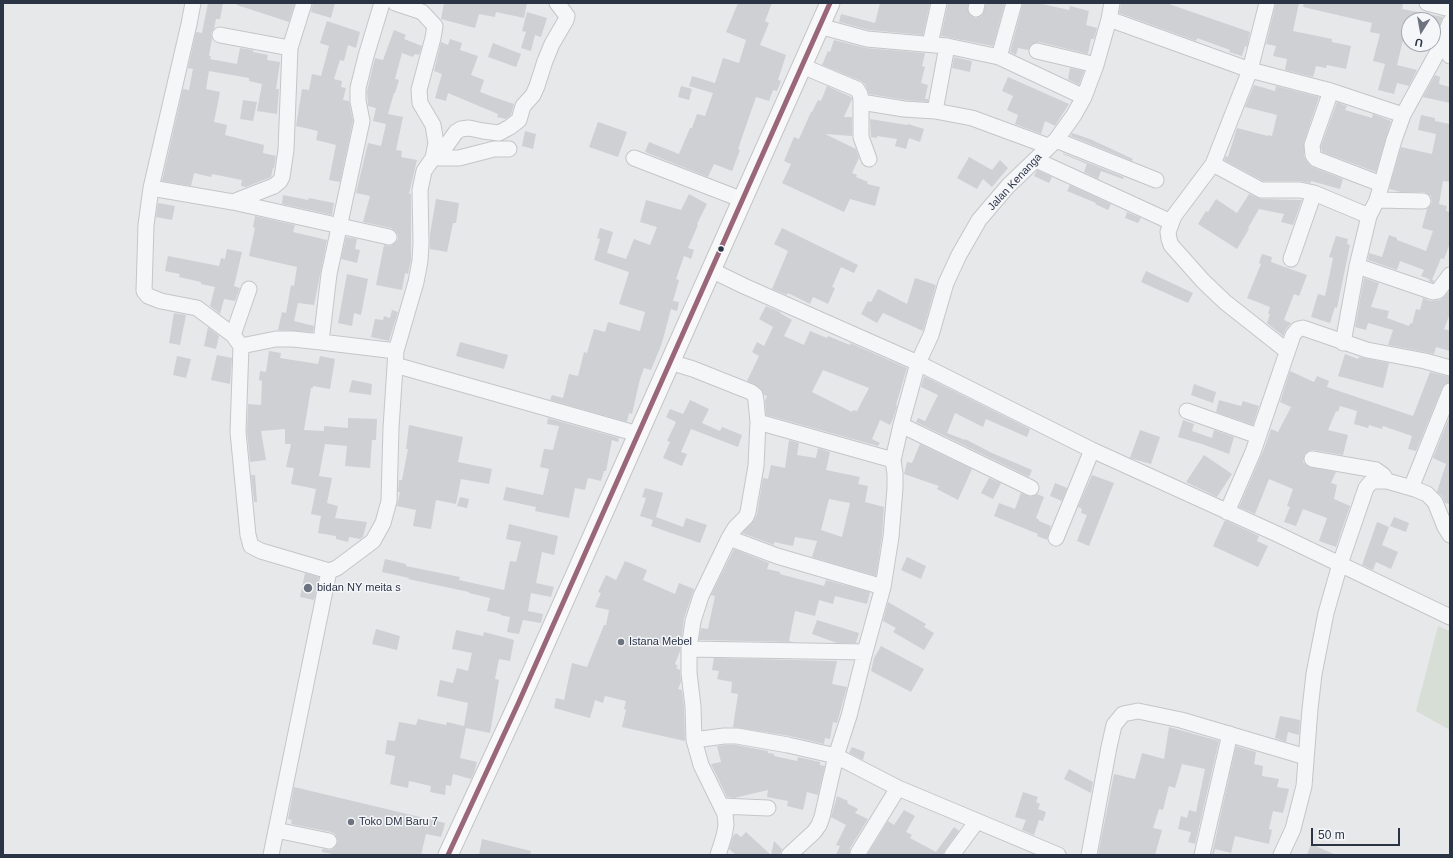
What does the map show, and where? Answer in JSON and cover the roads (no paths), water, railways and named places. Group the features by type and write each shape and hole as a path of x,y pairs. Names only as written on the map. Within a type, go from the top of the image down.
{"main road":[{"path":"448,855 518,704 670,362 717,273 743,200 830,3"}],"street":[{"path":"193,3 151,188 146,225 144,290 148,296 162,301 197,308 237,340 293,339 321,342 396,358 638,434"},
{"path":"233,202 274,186 280,182 282,177 286,150 290,48 304,3"},
{"path":"321,342 329,274 362,121 358,101 358,88 382,3"},
{"path":"395,3 422,12 435,26 419,90 420,103 433,125 436,143 433,158"},
{"path":"249,290 237,340 238,432 250,543 257,550 329,572 338,568 373,541 383,523 389,501 391,428 396,358 420,261 420,190 422,178 433,158 444,148 456,132 461,129 469,128 498,133 510,127 519,120 523,106 533,95 537,86 552,44 566,20 567,16 557,3"},
{"path":"930,44 939,3"},
{"path":"999,57 1014,3"},
{"name":"Jalan Kenanga","path":"789,855 820,825 836,756 849,716 883,587 891,537 896,488 893,460 901,425 918,362 930,335 946,283 962,249 979,220 1008,186 1052,143 1074,115 1084,97 1096,65 1112,3"},
{"path":"1267,3 1250,70 1213,164 1174,216 1168,232 1171,245 1203,281 1225,302 1287,351"},
{"path":"1427,3 1450,9"},
{"path":"1109,19 1250,70 1331,91 1402,115"},
{"path":"1343,343 1357,266 1369,216 1377,200 1402,115 1446,50 1450,22"},
{"path":"819,26 867,39 946,46 999,57 1084,97"},
{"path":"220,35 290,48"},
{"path":"935,111 946,46"},
{"path":"1037,51 1096,65"},
{"path":"802,66 857,89 860,94 861,102 861,137 869,159"},
{"path":"1331,91 1312,145 1313,155 1316,159 1381,184"},
{"path":"861,102 904,109 935,111 972,118 1052,143 1156,180"},
{"path":"433,158 459,158 494,149 508,149"},
{"path":"634,158 743,200"},
{"path":"1036,160 1172,222"},
{"path":"1213,164 1262,190 1300,190 1314,193 1369,216"},
{"path":"151,188 233,202 389,237"},
{"path":"1291,259 1314,193"},
{"path":"1377,200 1423,201"},
{"path":"1357,266 1433,292 1438,291 1450,275"},
{"path":"717,273 918,362 1092,450 1340,564 1450,617"},
{"path":"1227,512 1253,452 1295,331 1303,328 1366,350 1425,361 1450,368"},
{"path":"670,362 693,369 751,392 756,401 758,422 756,466 748,512 746,517 735,528 729,538 701,596 693,621 689,649 689,674 693,706 694,740 701,765 725,814 726,825 718,855"},
{"path":"1411,488 1450,391"},
{"path":"1187,411 1258,436"},
{"path":"758,422 893,460"},
{"path":"901,425 1031,488"},
{"path":"1056,538 1092,450"},
{"path":"1312,459 1376,470 1383,475 1387,481"},
{"path":"1281,855 1299,812 1304,786 1314,674 1326,613 1340,564 1366,488 1374,481 1387,481 1427,494 1435,502 1445,527 1450,535"},
{"path":"729,538 776,556 883,587"},
{"path":"271,855 329,572"},
{"path":"689,649 865,652"},
{"path":"1089,855 1114,725 1123,714 1138,711 1181,720 1306,757"},
{"path":"1202,855 1230,734"},
{"path":"694,740 724,736 737,736 788,745 836,756 898,788 1048,853"},
{"path":"858,853 898,788"},
{"path":"721,806 768,808"},
{"path":"952,855 977,821"},
{"path":"276,830 329,841"}],"place":[{"name":"bidan NY meita s","path":"308,588"},
{"name":"Istana Mebel","path":"621,642"},
{"name":"Toko DM Baru 7","path":"351,822"}]}
